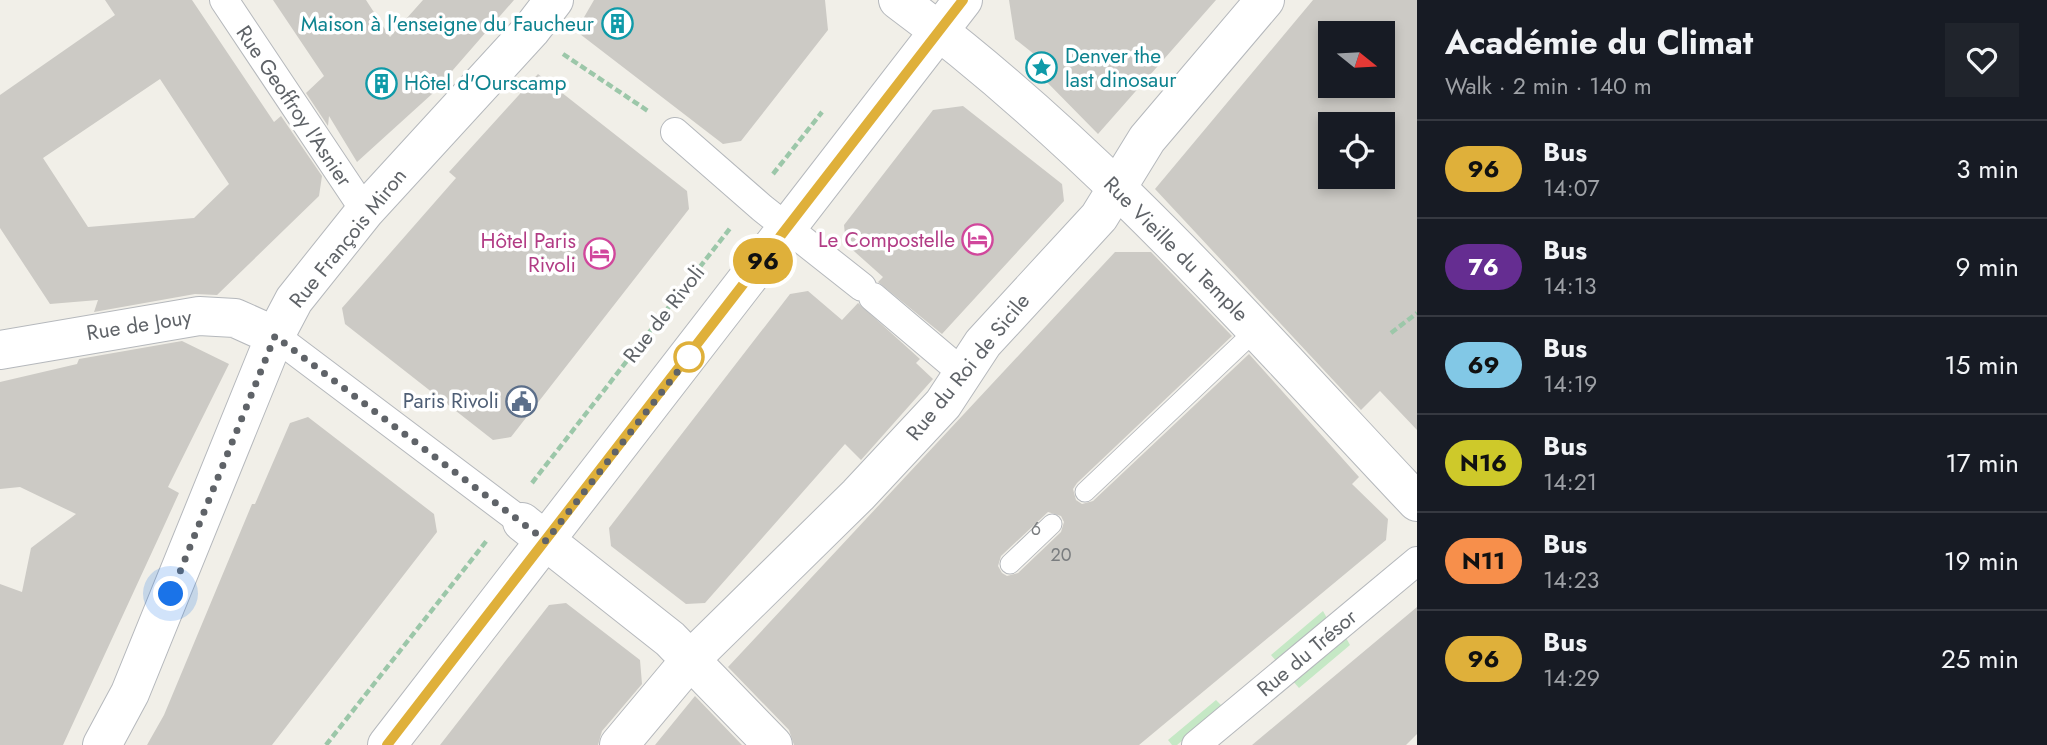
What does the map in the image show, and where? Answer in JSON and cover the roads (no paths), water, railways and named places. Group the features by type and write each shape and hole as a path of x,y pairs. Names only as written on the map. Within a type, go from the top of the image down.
{"street":[{"name":"Rue Geoffroy l'Asnier","path":"224,0 365,211"},
{"name":"Rue François Miron","path":"102,745 130,693 275,336 294,300 365,211 531,30 554,0"},
{"path":"387,745 522,520 789,227 919,15 963,0"},
{"name":"Rue du Roi de Sicile","path":"619,745 691,659 858,495 943,404 983,343 1100,217 1115,186 1147,139 1265,0"},
{"name":"Rue Vieille du Temple","path":"919,15 1115,186 1163,232 1417,502"},
{"path":"666,125 964,374"},
{"name":"Rue de Jouy","path":"0,350 199,316 234,318 275,336"},
{"path":"275,336 522,520 691,659 773,745"},
{"name":"Rue du Trésor","path":"1196,745 1417,561"}],"lane":[{"path":"1085,492 1256,330"},
{"path":"1010,564 1052,524"}],"place":[{"name":"Maison à l'enseigne du Faucheur","path":"617,24"},
{"name":"Denver the last dinosaur","path":"1042,68"},
{"name":"Hôtel d'Ourscamp","path":"381,83"},
{"name":"Le Compostelle","path":"978,240"},
{"name":"Hôtel Paris Rivoli","path":"599,253"},
{"name":"Paris Rivoli","path":"522,401"}]}
